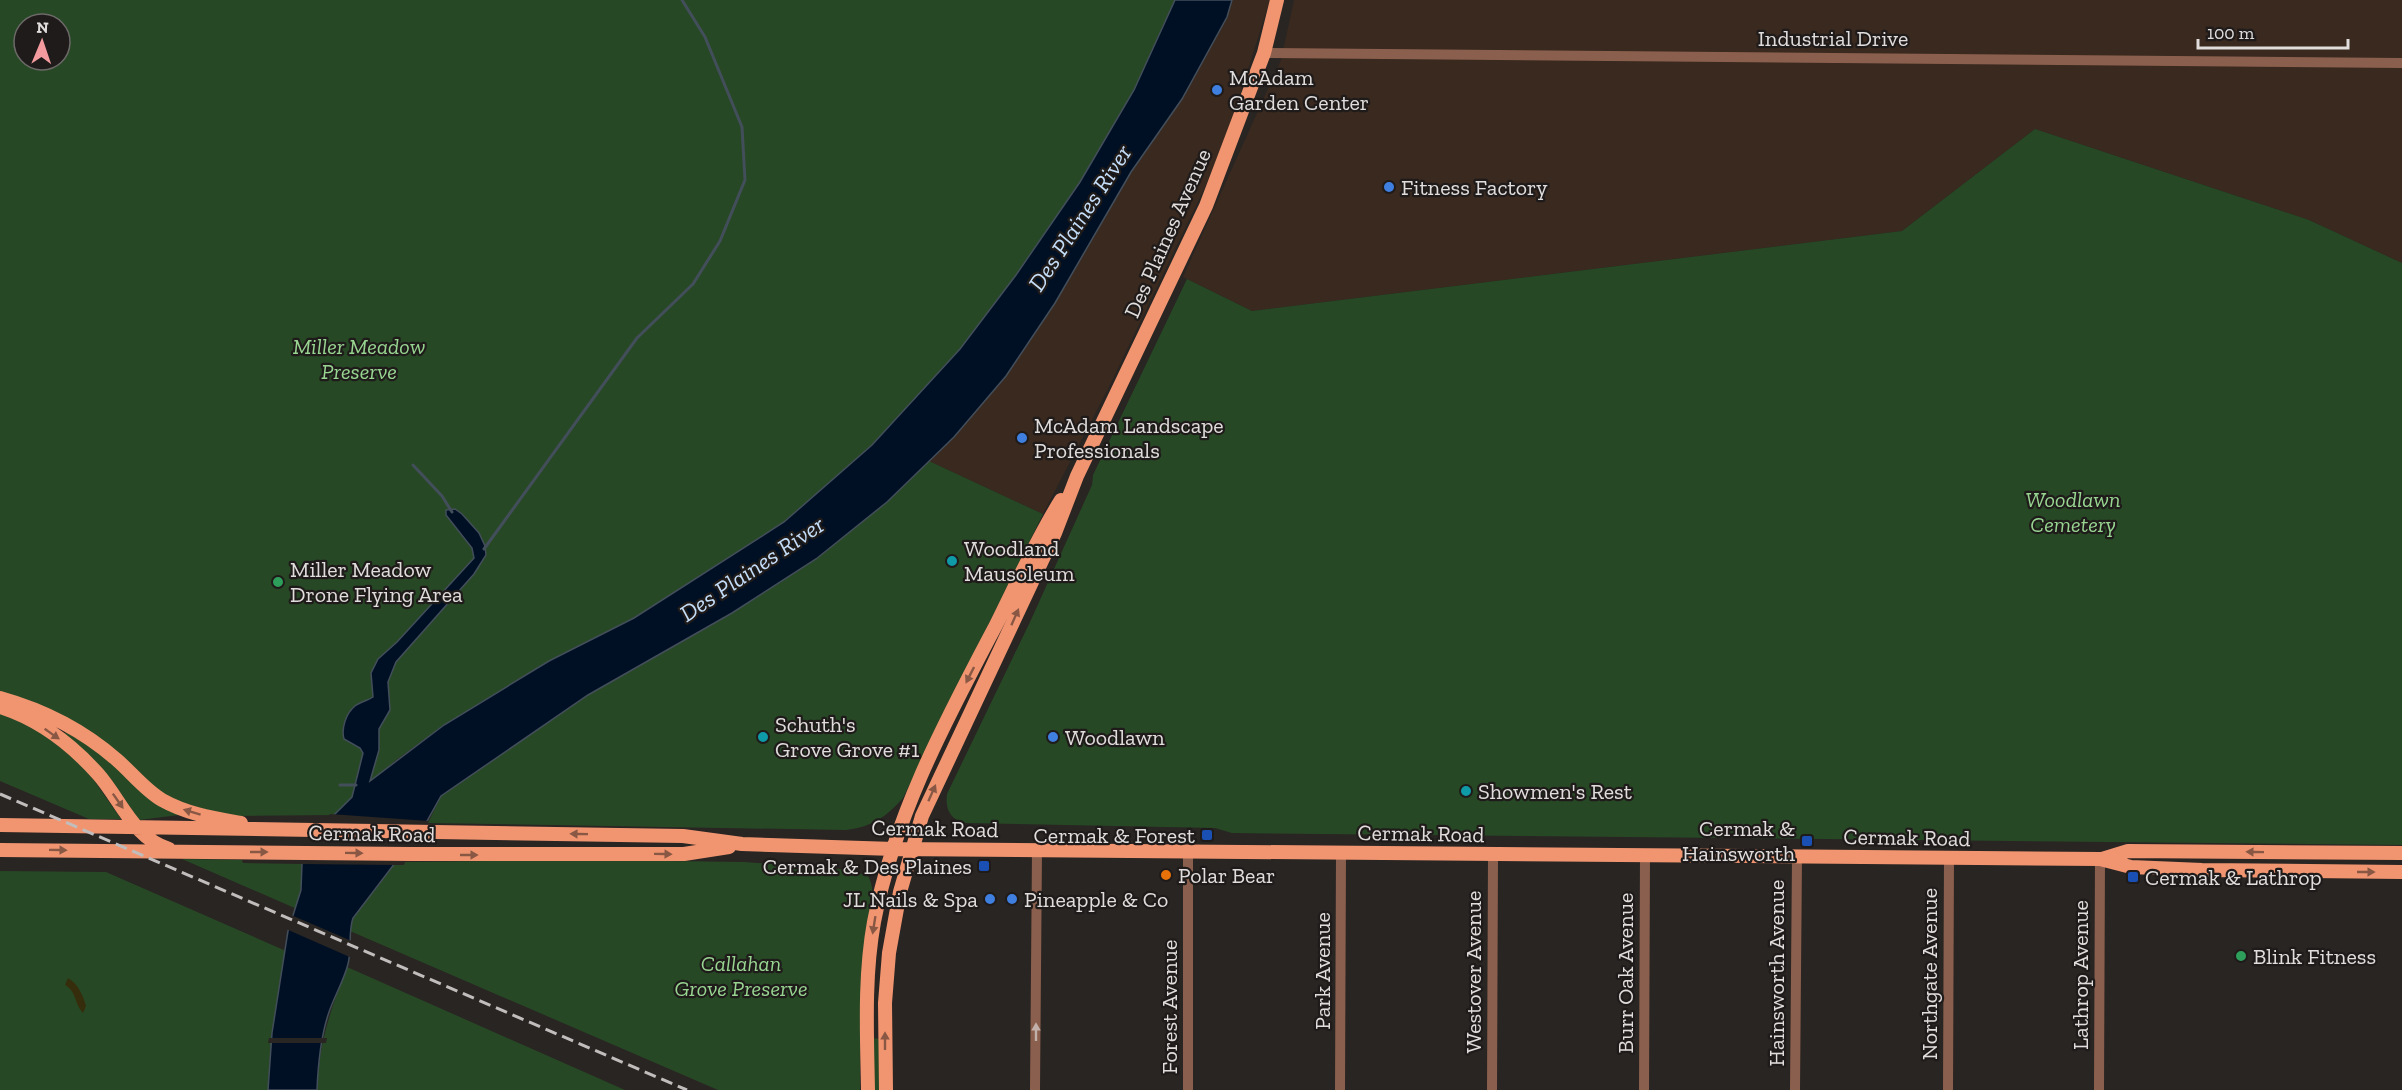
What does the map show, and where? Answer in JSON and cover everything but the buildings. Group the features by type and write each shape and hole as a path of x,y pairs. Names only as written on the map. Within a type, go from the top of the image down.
{"main road":[{"name":"Des Plaines Avenue","path":"886,1090 885,1003 889,953 900,892 930,797 1055,533 1077,476 1206,206 1264,53 1277,0"},
{"name":"Des Plaines Avenue","path":"868,1090 867,1004 870,953 881,889 894,849 919,778 954,706 1044,528 1077,476"},
{"path":"0,698 44,713 75,729 112,756 147,789 175,807 193,814 269,829"},
{"path":"0,707 39,725 65,743 98,774 137,828 153,843 180,852"},
{"name":"Cermak Road","path":"0,825 684,836 742,844 894,849 2100,860 2131,867 2402,872"},
{"name":"Cermak Road","path":"0,850 684,854 742,844"},
{"name":"Cermak Road","path":"2100,860 2128,851 2402,853"}],"street":[{"name":"Industrial Drive","path":"1264,53 2402,63"},
{"path":"1035,1090 1037,850"},
{"name":"Forest Avenue","path":"1188,851 1188,1090"},
{"name":"Park Avenue","path":"1340,1090 1341,853"},
{"name":"Westover Avenue","path":"1492,1090 1493,855"},
{"name":"Burr Oak Avenue","path":"1644,1090 1645,855"},
{"name":"Hainsworth Avenue","path":"1795,1090 1797,857"},
{"name":"Northgate Avenue","path":"1948,1090 1949,858"},
{"name":"Lathrop Avenue","path":"2099,1090 2100,860"}],"shaded area":[{"path":"1232,0 1270,0 1230,126 1206,185 1109,387 1043,514 929,461 954,437 1006,376 1055,303 1131,172 1182,99 1227,17"},
{"path":"1294,0 2402,0 2402,263 2309,220 2035,129 1902,231 1252,311 1183,277 1281,60"}],"green space":[{"name":"Miller Meadow Preserve","path":"0,0 1175,0 1134,90 1080,182 1016,275 960,349 872,445 784,522 634,618 549,661 444,725 396,760 334,815 232,816 219,814 166,797 120,758 0,693"},
{"name":"Woodlawn Cemetery","path":"2035,129 2309,220 2402,263 2402,845 1232,833 1215,828 966,823 956,819 950,813 947,794 1030,622 1092,485 1093,475 1187,279 1252,311 1902,231"},
{"path":"929,461 1043,514 903,798 891,811 871,824 846,830 428,823 441,796 588,695 732,613 816,559 887,502"},
{"path":"0,712 30,724 84,766 121,819 89,819 0,781"},
{"path":"67,730 179,815 139,820 110,778 63,736"},
{"path":"182,859 302,864 301,890 297,909"},
{"name":"Callahan Grove Preserve","path":"591,860 744,862 849,870 868,876 872,894 862,986 860,1090 718,1090 350,931 353,918 394,865 404,865 405,862"},
{"path":"0,871 106,872 286,951 272,1033 268,1090 0,1090"},
{"path":"347,967 625,1090 317,1090 326,1027"},
{"path":"873,1038 879,1039 879,1090 874,1090"}],"sand":[{"path":"68,978 72,980 83,998 86,1006 83,1013 72,991 65,985"}],"water":[{"name":"Des Plaines River","path":"1175,0 1232,0 1227,17 1182,99 1131,172 1055,303 1006,376 954,437 887,502 816,559 732,613 588,695 441,796 427,821 353,918 348,964 324,1030 317,1090 268,1090 272,1033 288,931 301,890 302,864 334,815 352,797 363,753 360,748 344,739 345,721 355,706 373,697 371,673 378,659 397,642 474,558 472,548 446,515 446,510 455,509 479,533 486,555 474,574 396,662 388,682 390,710 379,729 379,750 370,781 444,725 549,661 634,618 784,522 872,445 960,349 1016,275 1080,182 1134,90"}],"pier":[{"path":"330,814 429,821 397,865 299,864"},
{"path":"291,915 354,942 352,958 286,929"},
{"path":"269,1038 327,1038 326,1043 268,1043"}],"waterway":[{"path":"484,549 637,338 693,284 720,241 745,180 742,127 705,37 682,0"},
{"path":"413,465 442,496 452,512"},
{"path":"340,785 356,785"}],"railway":[{"path":"0,794 687,1090"}],"place":[{"name":"McAdam Garden Center","path":"1217,90"},
{"name":"Fitness Factory","path":"1389,187"},
{"name":"McAdam Landscape Professionals","path":"1022,438"},
{"name":"Woodland Mausoleum","path":"952,561"},
{"name":"Miller Meadow Drone Flying Area","path":"278,582"},
{"name":"Schuth's Grove Grove #1","path":"763,737"},
{"name":"Woodlawn","path":"1053,737"},
{"name":"Showmen's Rest","path":"1466,791"},
{"name":"Cermak & Forest","path":"1207,835"},
{"name":"Cermak & Hainsworth","path":"1807,841"},
{"name":"Cermak & Des Plaines","path":"984,866"},
{"name":"Polar Bear","path":"1166,875"},
{"name":"Cermak & Lathrop","path":"2133,877"},
{"name":"JL Nails & Spa","path":"990,899"},
{"name":"Pineapple & Co","path":"1012,899"},
{"name":"Blink Fitness","path":"2241,956"}]}
